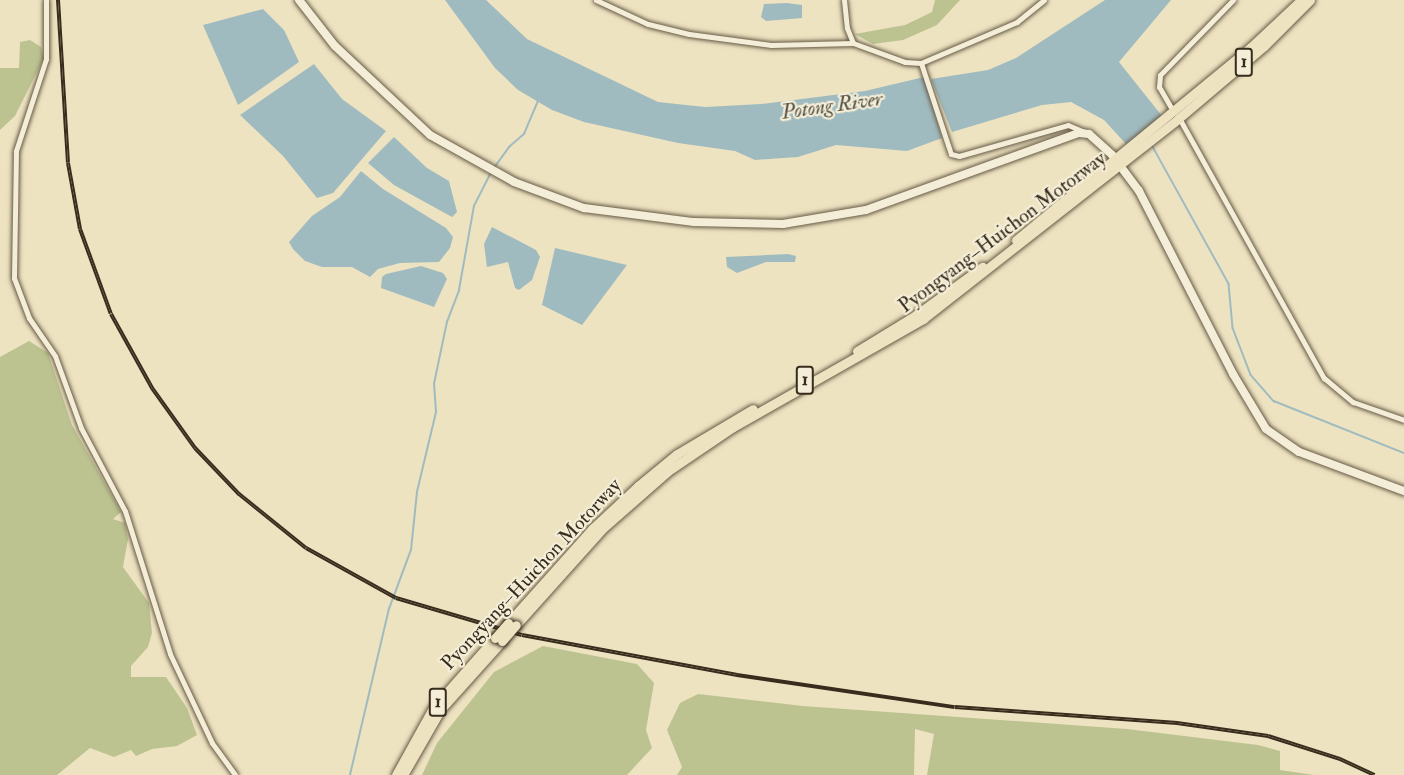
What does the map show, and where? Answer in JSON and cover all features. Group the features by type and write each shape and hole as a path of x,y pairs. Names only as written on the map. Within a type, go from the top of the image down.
{"highway":[{"name":"Pyongyang–Huichon Motorway","path":"1175,116 1301,0"},
{"name":"Pyongyang–Huichon Motorway","path":"403,775 441,709 498,640 603,528 668,471 733,426 923,319 1264,46 1310,0"},
{"name":"Pyongyang–Huichon Motorway","path":"396,775 433,708 498,640"}],"main road":[{"path":"298,0 335,46 430,135 514,182 584,208 694,222 794,223 866,210 1079,133 1089,134 1120,160 1139,192 1233,374 1266,429 1299,452 1404,491"}],"street":[{"path":"46,0 46,59 16,151 14,278 34,327 55,356 81,428 125,511 170,654 212,742 235,775"},
{"path":"596,0 648,24 707,38 771,45 853,43 905,62 921,63 1017,22 1044,0"},
{"path":"844,0 847,28 853,43"},
{"path":"1233,0 1160,75 1159,87 1324,378 1353,402 1404,420"},
{"path":"921,63 951,154 959,156 1068,125 1089,134"}],"green space":[{"path":"935,0 960,0 937,25 903,40 873,44 855,34 905,25 932,12"},
{"path":"30,40 41,47 44,58 15,116 0,130 0,68 19,68 20,42"},
{"path":"29,341 48,353 72,425 121,512 113,519 125,523 128,539 123,567 149,603 152,633 148,647 131,666 131,677 166,677 187,708 197,735 177,746 152,749 136,756 131,750 114,757 90,748 57,775 0,775 0,357"},
{"path":"543,646 637,664 654,683 646,730 652,748 627,775 422,775 437,743 494,672"},
{"path":"698,694 803,706 1127,729 1258,745 1280,751 1280,770 1314,775 927,775 934,734 915,729 914,775 677,775 682,767 667,730 680,703"}],"water":[{"name":"Potong River","path":"445,0 486,0 527,39 658,102 705,107 761,104 865,91 924,77 942,138 907,151 836,145 798,157 755,160 735,151 678,143 584,122 552,110 518,90 495,68"},
{"path":"1105,0 1171,0 1119,62 1162,116 1126,144 1104,120 1071,102 1042,105 952,132 931,79 988,70 1016,58"},
{"path":"764,4 802,5 802,18 766,21 761,17"},
{"path":"263,9 284,30 299,62 238,105 203,25"},
{"path":"314,64 342,99 386,131 333,193 317,198 283,156 240,115"},
{"path":"394,137 427,168 449,181 457,212 452,217 394,185 368,163"},
{"path":"361,171 383,189 446,228 453,237 450,248 439,262 400,263 378,269 370,277 352,267 322,267 305,261 293,249 289,242 312,216 340,197"},
{"path":"492,227 536,250 540,257 532,280 519,290 515,288 508,262 487,267 484,244"},
{"path":"555,248 627,265 582,325 542,305"},
{"path":"788,254 796,256 795,262 766,262 737,273 727,267 726,257"},
{"path":"421,266 443,273 447,279 434,307 381,288 382,277 386,274"}],"waterway":[{"path":"494,168 509,147 524,134 538,101"},
{"path":"1152,145 1229,284 1233,328 1251,375 1274,401 1404,453"},
{"path":"350,775 389,609 411,550 417,492 436,412 434,384 447,322 459,290 474,206 491,172"}],"railway":[{"path":"58,0 68,163 80,229 111,314 152,388 195,448 239,494 306,548 396,598 522,635 737,675 955,707 1177,723 1268,736 1340,759 1374,775"}]}
